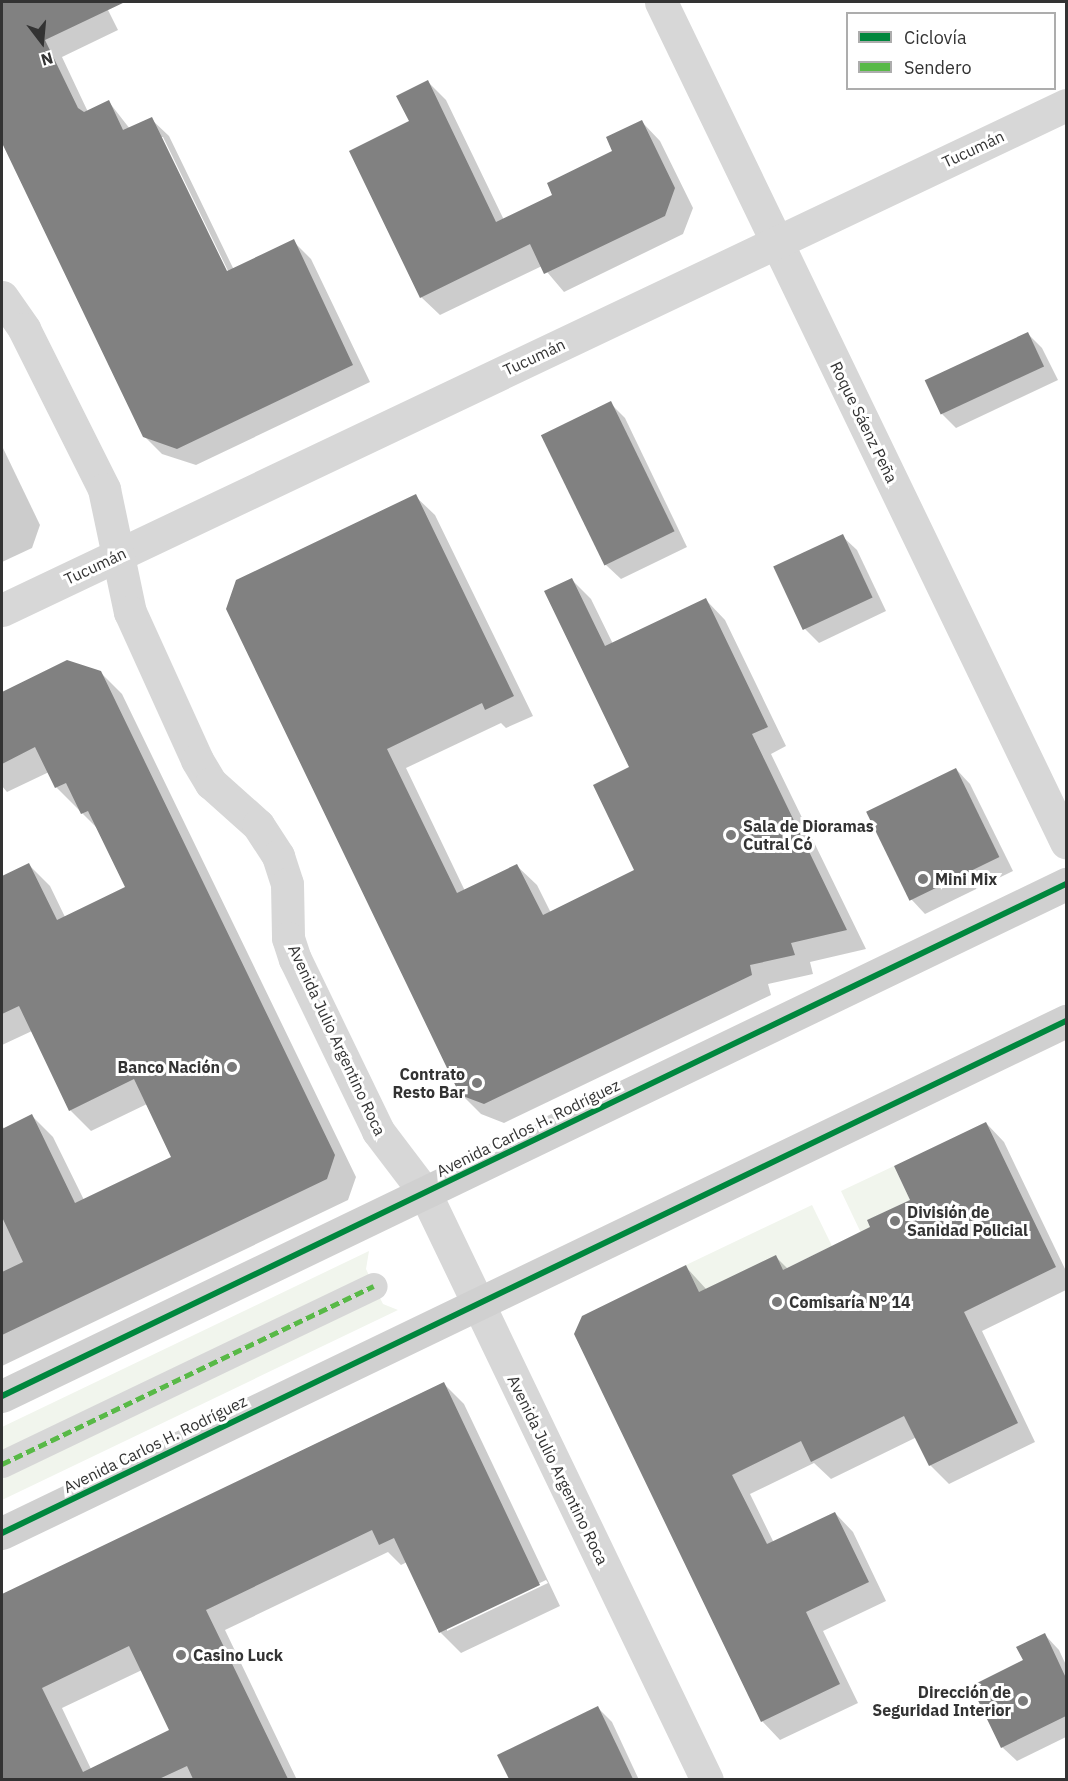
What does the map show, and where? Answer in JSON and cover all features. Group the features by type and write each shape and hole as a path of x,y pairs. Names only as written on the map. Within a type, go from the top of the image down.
{"main road":[{"name":"Avenida Carlos H. Rodríguez","path":"2,1396 1066,884"},
{"name":"Avenida Carlos H. Rodríguez","path":"2,1533 1066,1021"}],"street":[{"name":"Roque Sáenz Peña","path":"661,2 1066,842"},
{"name":"Tucumán","path":"2,610 1066,105"},
{"name":"Avenida Julio Argentino Roca","path":"2,297 24,329 101,483 111,512 133,621 197,760 211,783 258,825 278,856 287,884 291,949 378,1131 425,1193 707,1779"},
{"path":"2,1464 374,1286"}],"shaded area":[{"path":"894,1166 910,1200 868,1220 871,1228 861,1233 841,1191"},
{"path":"812,1205 832,1246 783,1270 701,1296 686,1265"},
{"path":"369,1251 366,1269 374,1286 383,1304 398,1310 2,1500 2,1427"}],"building":[{"path":"2,2 125,2 45,40 78,108 84,112 109,100 123,130 152,117 227,271 294,239 353,365 177,449 143,437 2,143"},
{"path":"428,80 496,222 552,195 547,183 612,151 606,137 642,120 675,188 665,216 544,274 530,244 420,298 349,151 409,121 396,96"},
{"path":"1028,332 1044,366 941,415 925,380"},
{"path":"611,401 675,531 604,566 541,435"},
{"path":"416,494 514,696 485,710 482,703 387,749 457,893 517,864 543,915 634,870 593,785 629,767 544,591 572,578 605,646 706,598 768,727 752,734 847,930 791,943 795,955 750,965 752,975 484,1104 460,1095 226,609 236,580"},
{"path":"843,534 873,597 803,630 773,567"},
{"path":"67,660 101,671 335,1155 327,1179 2,1335 2,1272 23,1262 2,1217 2,1129 32,1114 75,1203 171,1157 134,1079 69,1111 19,1006 2,1014 2,876 29,863 57,920 125,887 88,811 81,814 66,783 55,788 35,747 2,764 2,692"},
{"path":"956,768 999,857 910,901 866,812"},
{"path":"986,1122 1056,1267 964,1312 1018,1423 929,1466 904,1416 811,1462 801,1441 732,1475 767,1544 835,1512 869,1582 806,1612 840,1684 761,1722 574,1334 582,1316 686,1265 699,1292 776,1255 783,1270 870,1227 867,1220 910,1200 894,1166"},
{"path":"444,1382 540,1585 439,1633 394,1538 379,1545 372,1530 206,1610 288,1779 193,1779 187,1766 159,1779 2,1779 2,1594","holes":["129,1646 169,1730 83,1772 42,1688"]},
{"name":"Dirección de Seguridad Interior","path":"1045,1633 1066,1678 1066,1716 1001,1748 971,1686 1023,1660 1016,1647"},
{"path":"598,1706 633,1779 509,1779 497,1755"}],"marked path":[{"path":"2,1464 374,1286"}],"cycle path":[{"path":"2,1396 1066,884"},
{"path":"2,1533 1066,1021"}],"place":[{"name":"Sala de Dioramas Cutral Có","path":"731,835"},
{"name":"Mini Mix","path":"923,879"},
{"name":"Banco Nación","path":"232,1067"},
{"name":"Contrato Resto Bar","path":"477,1083"},
{"name":"División de Sanidad Policial","path":"895,1221"},
{"name":"Comisaría N° 14","path":"777,1302"},
{"name":"Casino Luck","path":"181,1655"},
{"name":"Dirección de Seguridad Interior","path":"1023,1701"}]}
